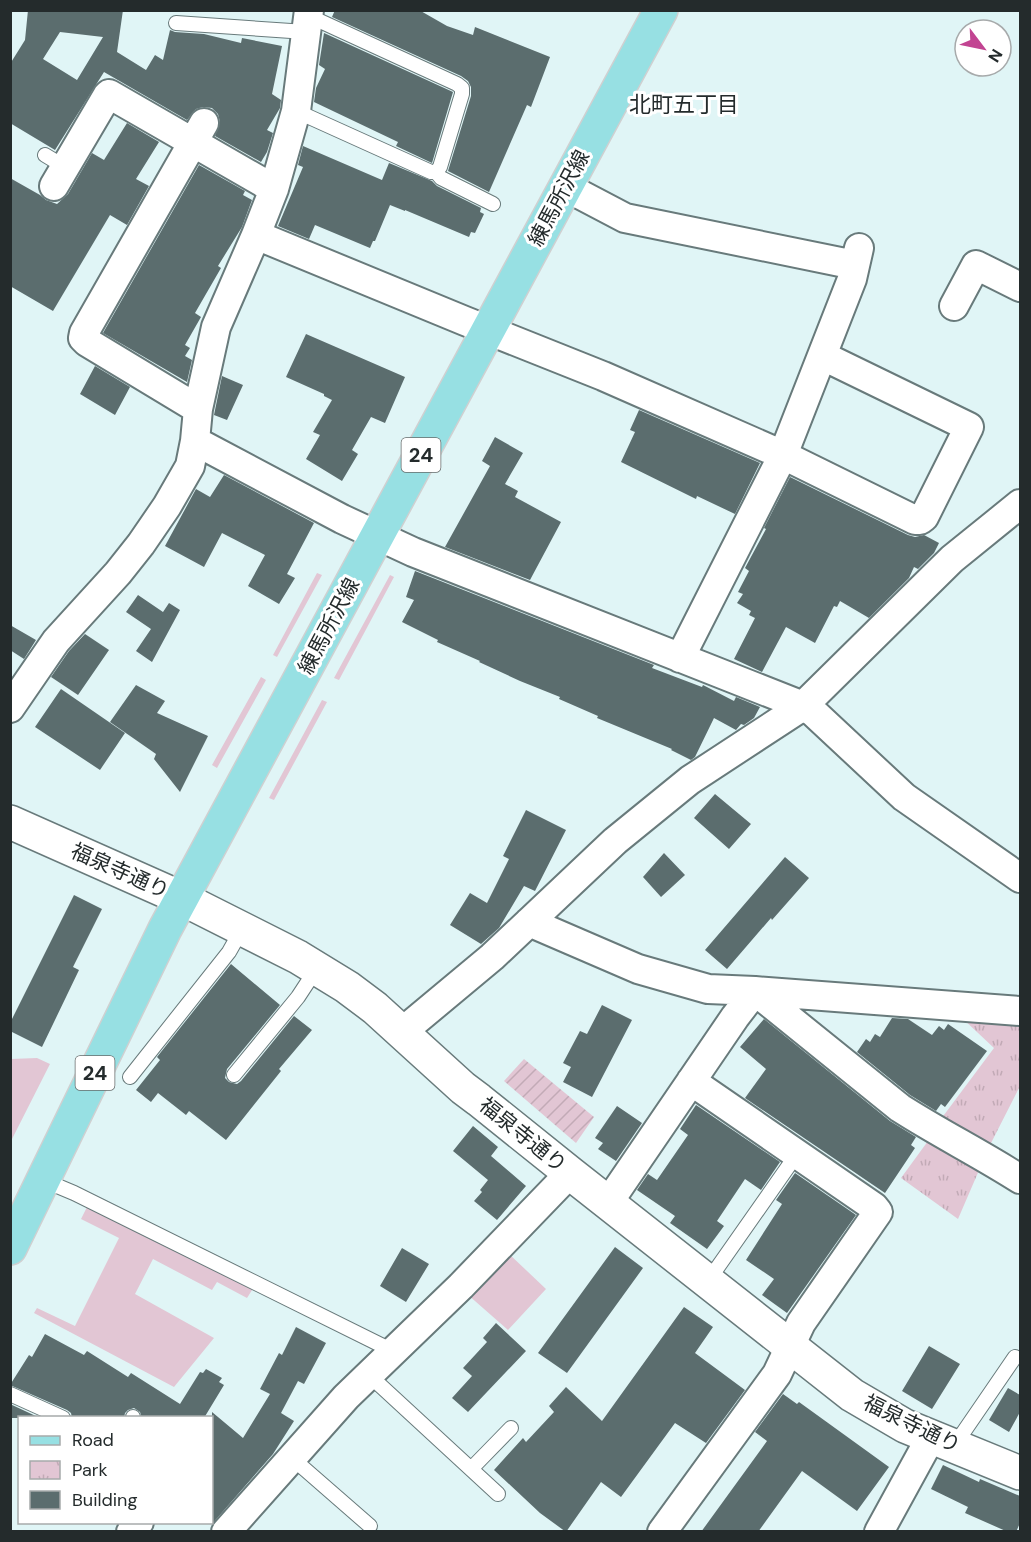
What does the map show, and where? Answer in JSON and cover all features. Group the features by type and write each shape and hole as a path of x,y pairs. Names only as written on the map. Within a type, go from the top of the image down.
{"main road":[{"name":"練馬所沢線","path":"10,1248 181,898 661,10"}],"street":[{"path":"10,708 56,641 118,573 154,525 190,466 198,409 216,327 274,189 296,111 308,20"},
{"path":"55,169 109,94 199,133 274,189"},
{"path":"198,409 83,338 199,133"},
{"path":"566,187 625,218 857,257 852,279 783,455 680,658"},
{"path":"256,235 603,376 783,455 915,520 920,520 924,517 969,427 823,356"},
{"path":"954,306 976,265 1020,287"},
{"path":"195,441 377,537 803,706 813,712 904,797 1020,878"},
{"path":"402,1032 492,957 615,841 690,780 803,706 952,559 1016,514"},
{"name":"福泉寺通り","path":"10,822 181,898 317,968 362,998 463,1088 852,1395 891,1419 1020,1473"},
{"path":"529,922 638,969 708,989 1020,1011"},
{"path":"608,1203 755,991"},
{"path":"755,991 900,1108 1020,1179"},
{"path":"662,1532 777,1374 801,1323 878,1212 874,1207 691,1081"},
{"path":"221,1530 292,1458 346,1397 461,1286 570,1173"},
{"path":"879,1532 943,1442"}],"lane":[{"path":"176,23 308,20 457,84 462,88 462,93 440,167 436,172"},
{"path":"296,111 431,172 436,172 441,178 494,204"},
{"path":"130,1077 229,952 242,929"},
{"path":"234,1075 298,997 317,968"},
{"path":"708,1281 797,1154"},
{"path":"44,1180 393,1351"},
{"path":"943,1442 1015,1357"},
{"path":"369,1375 498,1494"},
{"path":"10,1394 59,1416"},
{"path":"471,1469 510,1428"},
{"path":"292,1458 370,1526"}],"green space":[{"path":"317,573 322,575 277,657 273,655"},
{"path":"390,575 394,577 339,680 334,678"},
{"path":"261,677 266,680 217,768 212,765"},
{"path":"322,700 327,702 274,800 269,798"},
{"path":"961,1017 1020,1022 1020,1086 989,1147 941,1119 994,1048"},
{"path":"37,1058 50,1064 11,1141 11,1059"},
{"path":"524,1059 594,1117 576,1143 504,1081"},
{"path":"928,1141 980,1168 958,1219 901,1178"},
{"path":"87,1207 254,1287 247,1298 217,1282 212,1290 153,1259 135,1294 214,1338 174,1387 34,1313 37,1308 75,1326 119,1238 81,1219"},
{"path":"507,1252 546,1289 508,1330 467,1294"}],"building":[{"path":"28,10 123,10 117,52 146,70 155,55 163,60 170,30 204,34 241,43 242,38 282,46 272,94 281,100 280,108 267,130 273,133 267,152 261,162 215,136 220,122 218,114 212,108 196,109 187,120 104,72 55,150 10,123 10,64 25,40","holes":["60,32 103,37 77,80 43,59"]},
{"path":"335,10 419,10 447,26 473,35 475,27 550,57 531,107 527,105 489,192 448,171 471,96 468,81 332,17"},
{"path":"324,33 453,92 432,163 396,146 398,142 314,102 316,88 325,69 319,65"},
{"path":"127,123 159,142 136,179 149,186 127,225 110,215 53,311 10,286 10,178 46,200 57,204 68,194 92,153 104,160"},
{"path":"303,146 382,180 389,163 432,181 437,186 481,208 480,212 484,214 475,233 471,232 469,237 390,205 370,248 315,225 309,239 278,226 303,167 298,165"},
{"path":"199,165 245,191 243,195 252,200 242,227 218,266 221,268 195,313 201,317 185,345 190,348 185,356 192,360 187,382 103,333"},
{"path":"306,334 405,377 385,423 371,417 352,450 358,454 342,481 306,459 320,435 313,432 332,400 286,377"},
{"path":"95,366 130,387 115,415 80,394"},
{"path":"222,376 243,385 227,420 214,415"},
{"path":"639,410 760,463 735,514 697,496 696,499 621,462 635,432 630,430"},
{"path":"495,437 523,453 505,484 518,491 515,497 561,522 530,580 445,547 490,466 482,461"},
{"path":"224,475 314,523 287,574 295,578 279,604 248,586 265,555 222,533 204,567 165,546 196,489 210,497"},
{"path":"790,477 908,535 915,537 924,535 939,543 934,553 918,569 914,567 909,578 869,618 840,601 837,607 834,606 815,643 786,627 762,672 734,659 755,618 749,615 751,611 737,603 743,594 738,592 749,571 745,568"},
{"path":"415,571 654,665 652,668 702,687 703,685 734,701 736,697 760,707 754,718 744,725 741,724 736,730 714,718 695,757 691,760 672,749 597,718 598,716 559,699 560,697 437,642 438,640 402,622 414,600 406,597"},
{"path":"138,595 163,612 169,603 180,610 152,662 136,651 151,629 126,612"},
{"path":"10,625 36,640 24,659 10,650"},
{"path":"85,634 109,650 78,695 51,677 69,651"},
{"path":"136,685 165,701 157,713 208,736 180,792 154,759 156,754 110,722"},
{"path":"61,689 125,733 100,770 35,727"},
{"path":"715,794 751,824 729,849 694,818"},
{"path":"526,810 566,830 535,891 524,886 499,928 481,944 450,925 470,893 487,903 509,859 503,856"},
{"path":"664,853 685,875 661,897 643,877"},
{"path":"785,857 809,878 727,969 705,950"},
{"path":"74,895 102,909 73,967 79,970 42,1047 10,1031 10,1023"},
{"path":"231,964 280,1005 227,1069 225,1078 229,1082 237,1084 241,1081 294,1016 312,1030 279,1069 281,1071 226,1140 189,1111 186,1115 158,1093 151,1102 136,1090 160,1060 157,1057"},
{"path":"602,1005 632,1020 592,1097 563,1082 571,1067 563,1063 580,1031 587,1034"},
{"path":"892,1018 908,1019 932,1035 939,1026 944,1030 948,1024 987,1051 945,1107 941,1104 936,1111 910,1095 857,1052 866,1039 870,1042 875,1034 880,1037"},
{"path":"764,1019 890,1121 916,1137 911,1145 915,1148 885,1193 745,1098 766,1069 740,1047"},
{"path":"696,1105 780,1162 761,1190 745,1179 717,1221 724,1226 707,1249 670,1223 675,1216 637,1190 648,1174 657,1180 688,1135 680,1129"},
{"path":"617,1106 642,1123 616,1161 598,1149 603,1143 595,1138"},
{"path":"473,1126 498,1147 491,1156 526,1186 497,1220 474,1201 488,1180 453,1151"},
{"path":"795,1173 856,1215 787,1313 762,1295 774,1279 746,1260 782,1204 776,1200"},
{"path":"615,1247 643,1268 567,1373 538,1353"},
{"path":"402,1248 429,1264 406,1302 380,1286"},
{"path":"684,1307 713,1327 695,1353 745,1390 706,1443 675,1423 621,1497 601,1482 566,1532 540,1513 494,1470 523,1438 526,1442 554,1412 549,1406 566,1387 602,1421"},
{"path":"496,1323 526,1351 468,1412 452,1398 472,1376 463,1368 487,1342 483,1338"},
{"path":"296,1327 326,1343 304,1384 298,1381 281,1413 294,1421 273,1454 213,1523 212,1412 243,1438 270,1394 260,1389 279,1353 282,1355"},
{"path":"45,1334 84,1355 87,1351 128,1377 131,1373 180,1404 200,1372 203,1373 206,1369 222,1378 219,1382 224,1385 205,1416 141,1416 134,1408 128,1410 124,1416 72,1416 67,1410 10,1385 29,1355 32,1357"},
{"path":"929,1346 960,1364 932,1409 902,1391"},
{"path":"1008,1388 1020,1395 1020,1412 1009,1432 989,1420"},
{"path":"783,1394 797,1404 799,1402 889,1467 857,1511 802,1471 758,1532 701,1532 767,1441 755,1432"},
{"path":"10,1404 36,1416 18,1416 18,1418 10,1418"},
{"path":"943,1465 979,1482 980,1479 1020,1496 1020,1523 1016,1532 1008,1532 965,1513 968,1507 931,1489"}],"district":[{"name":"北町五丁目","path":"684,104"}]}
